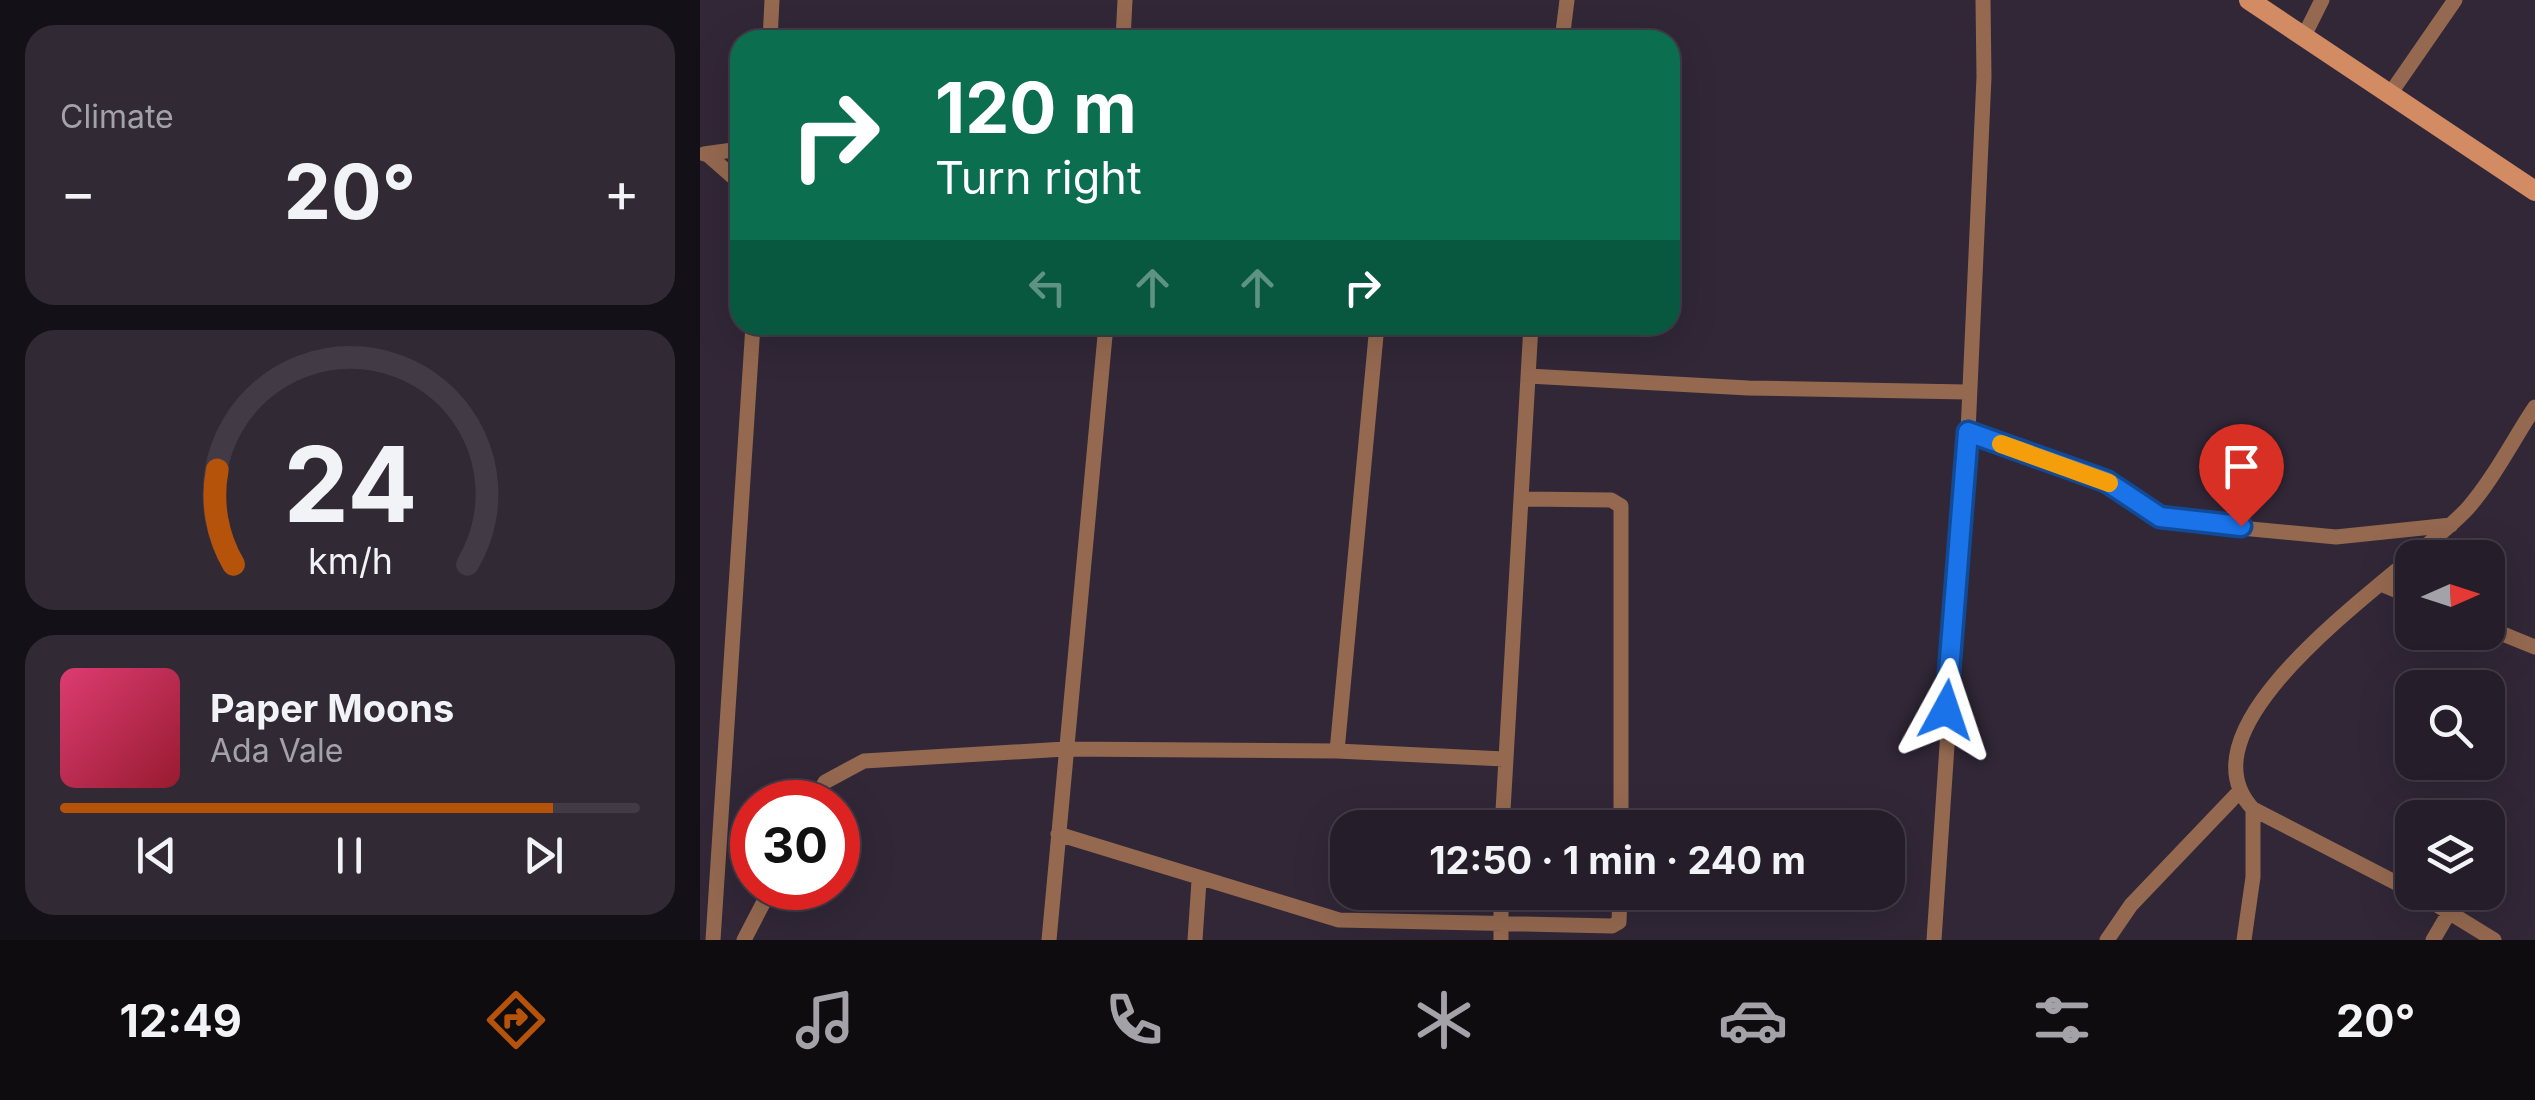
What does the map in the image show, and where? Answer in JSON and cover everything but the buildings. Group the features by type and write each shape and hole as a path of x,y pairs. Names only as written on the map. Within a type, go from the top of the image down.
{"main road":[{"path":"2250,0 2535,191"}],"street":[{"path":"770,30 772,0"},
{"path":"1124,30 1125,0"},
{"path":"1563,30 1567,0"},
{"path":"1934,940 1968,432 1984,77 1982,0"},
{"path":"2304,36 2322,0"},
{"path":"2390,94 2455,0"},
{"path":"704,154 730,150"},
{"path":"704,154 730,174"},
{"path":"713,940 752,335"},
{"path":"1049,940 1105,335"},
{"path":"1336,751 1376,335"},
{"path":"1503,810 1531,335"},
{"path":"1528,376 1967,392"},
{"path":"2395,882 2253,809 2238,793 2233,763 2247,728 2268,694 2327,628 2450,525 2485,486 2535,407"},
{"path":"1968,432 2106,481 2147,510 2178,522 2336,537 2450,525"},
{"path":"1522,499 1611,500 1621,506 1621,810"},
{"path":"2381,584 2395,590"},
{"path":"2505,635 2535,647"},
{"path":"830,780 864,761 1065,749 1336,751 1504,759"},
{"path":"2107,940 2130,905 2238,793"},
{"path":"2244,940 2254,877 2253,809"},
{"path":"1058,834 1199,881 1338,920 1501,932 1612,926 1619,922 1619,910"},
{"path":"1195,940 1199,881"},
{"path":"744,940 760,910"},
{"path":"2434,940 2450,911 2494,940"}],"slow traffic":[{"path":"2001,444 2109,483"}],"route":[{"path":"1946,710 1968,432 2106,481 2160,517 2241,526"}]}
